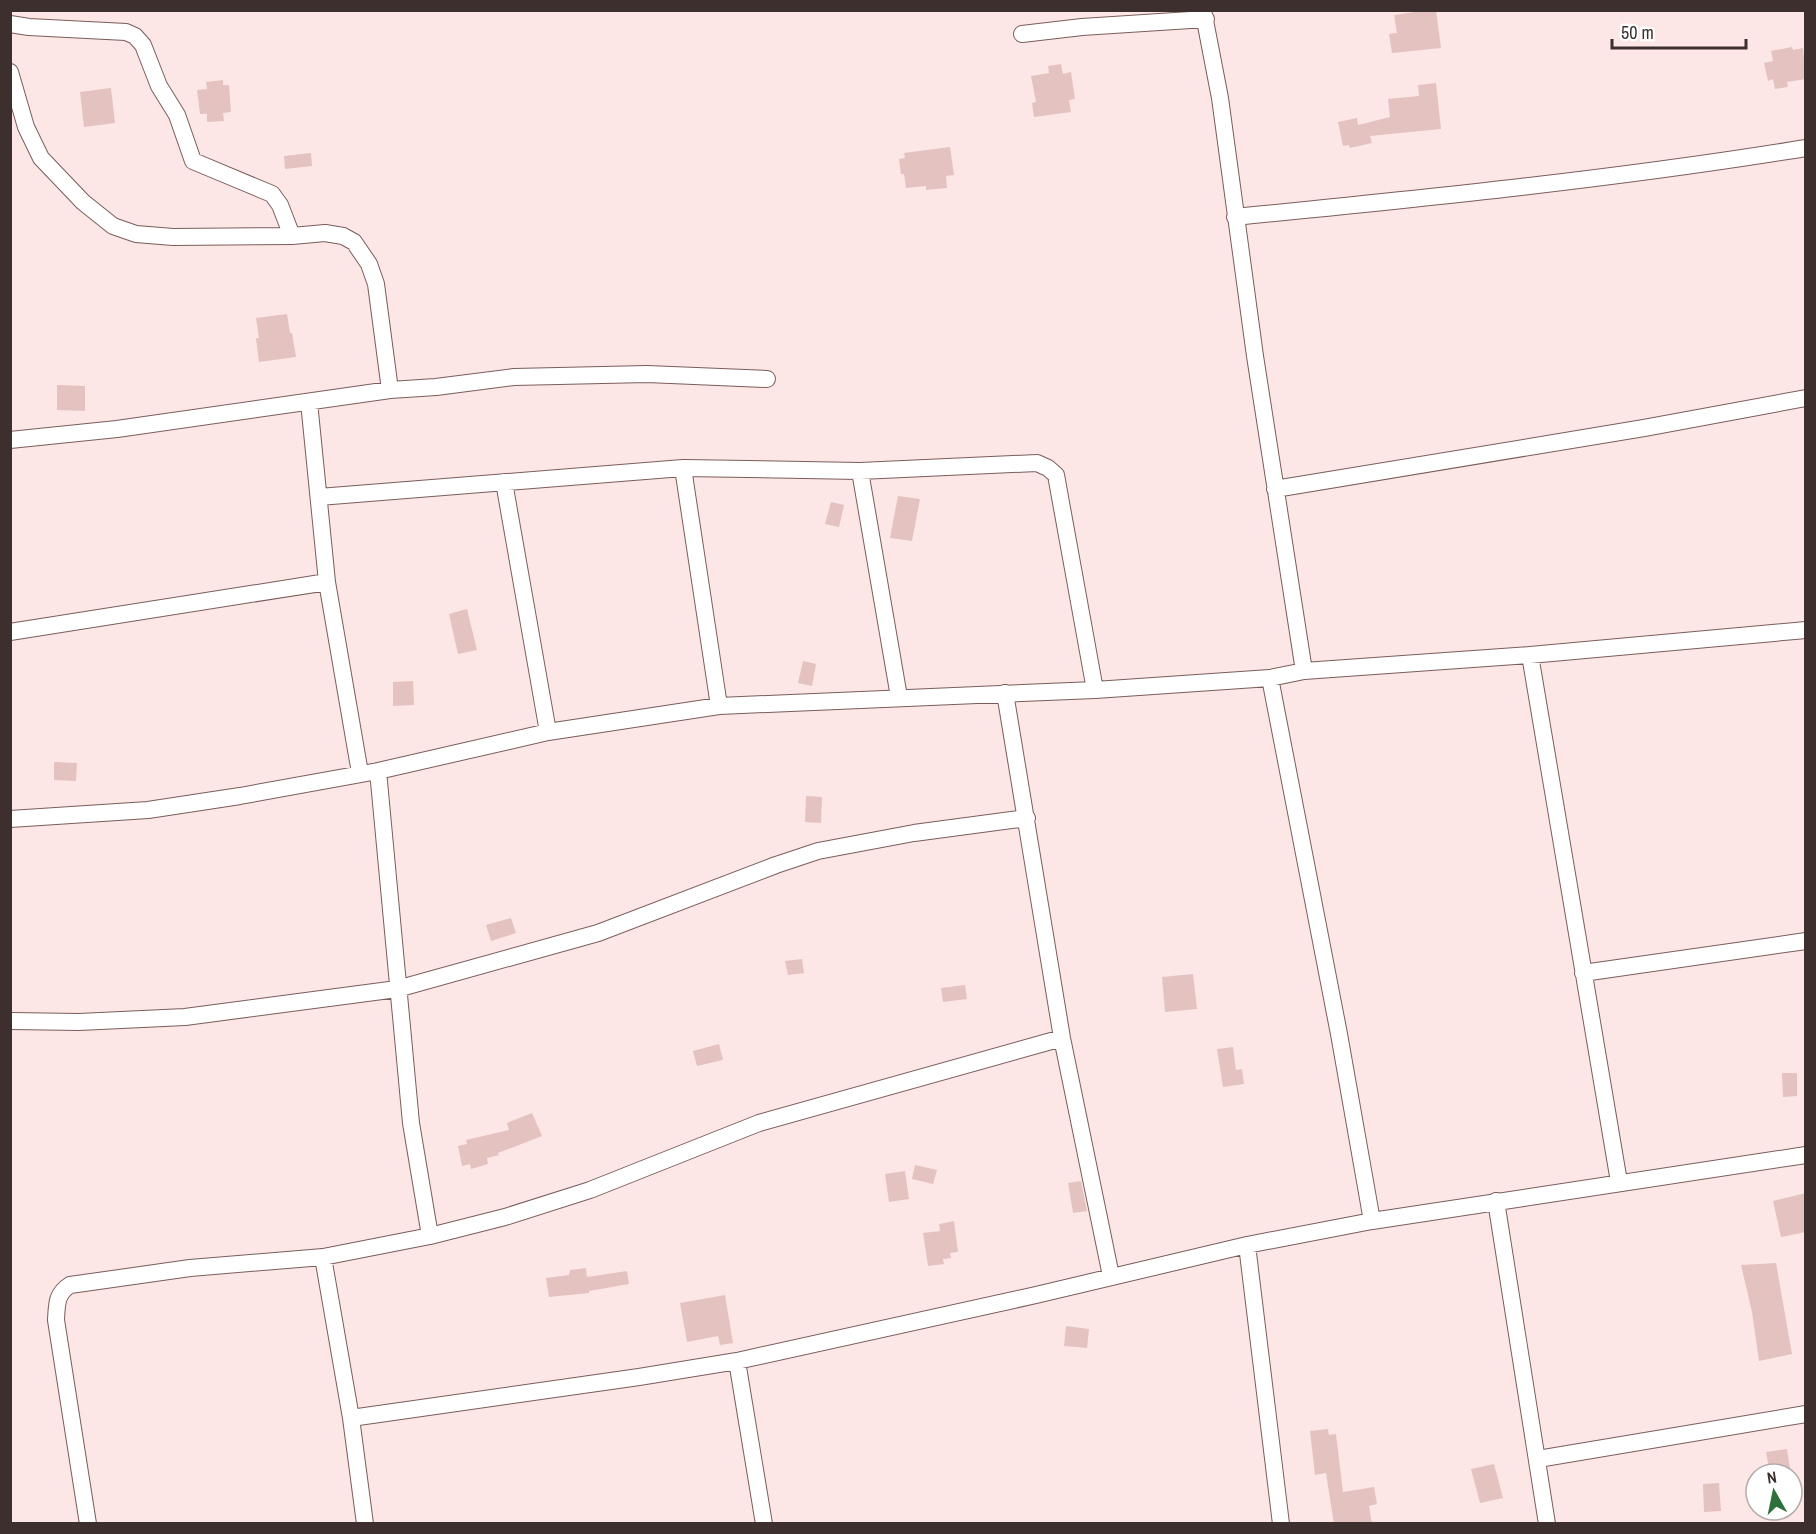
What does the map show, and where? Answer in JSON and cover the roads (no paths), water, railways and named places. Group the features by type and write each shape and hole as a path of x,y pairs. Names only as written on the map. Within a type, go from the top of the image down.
{"street":[{"path":"1022,34 1204,15 1220,98 1235,217 1304,671"},
{"path":"10,24 30,19 126,32 135,36 143,45 159,86 177,115 193,161 272,194 280,205 292,236"},
{"path":"10,72 26,127 41,158 83,202 113,226 136,234 173,237 292,236 325,233 343,236 354,243 369,264 376,284 390,390"},
{"path":"1235,217 1512,189 1707,164 1806,148"},
{"path":"10,440 117,429 390,390 436,387 514,377 647,374 766,379"},
{"path":"1275,489 1644,428 1806,398"},
{"path":"309,402 327,582 360,773"},
{"path":"319,497 683,468 860,471 1037,464 1048,468 1056,475 1095,690"},
{"path":"683,468 719,706"},
{"path":"860,471 899,697"},
{"path":"504,482 548,732"},
{"path":"10,632 327,582"},
{"path":"10,819 148,810 240,796 378,771 548,732 719,706 1095,690 1270,678 1304,671 1530,655 1806,630"},
{"path":"1530,655 1619,1182"},
{"path":"1270,678 1339,1034 1372,1221"},
{"path":"1005,693 1062,1038 1111,1276"},
{"path":"378,771 411,1123 430,1236"},
{"path":"10,1021 79,1022 185,1017 397,989 598,933 756,872 818,851 914,833 1027,818"},
{"path":"1583,973 1806,941"},
{"path":"88,1524 58,1342 56,1312 58,1297 60,1292 70,1285 190,1268 323,1257 430,1236 505,1217 590,1190 759,1123 1062,1038"},
{"path":"351,1418 738,1361 1248,1245 1372,1221 1806,1155"},
{"path":"1496,1201 1547,1524"},
{"path":"1248,1245 1281,1524"},
{"path":"323,1257 351,1418 365,1524"},
{"path":"738,1361 764,1524"},
{"path":"1538,1459 1806,1414"}]}
